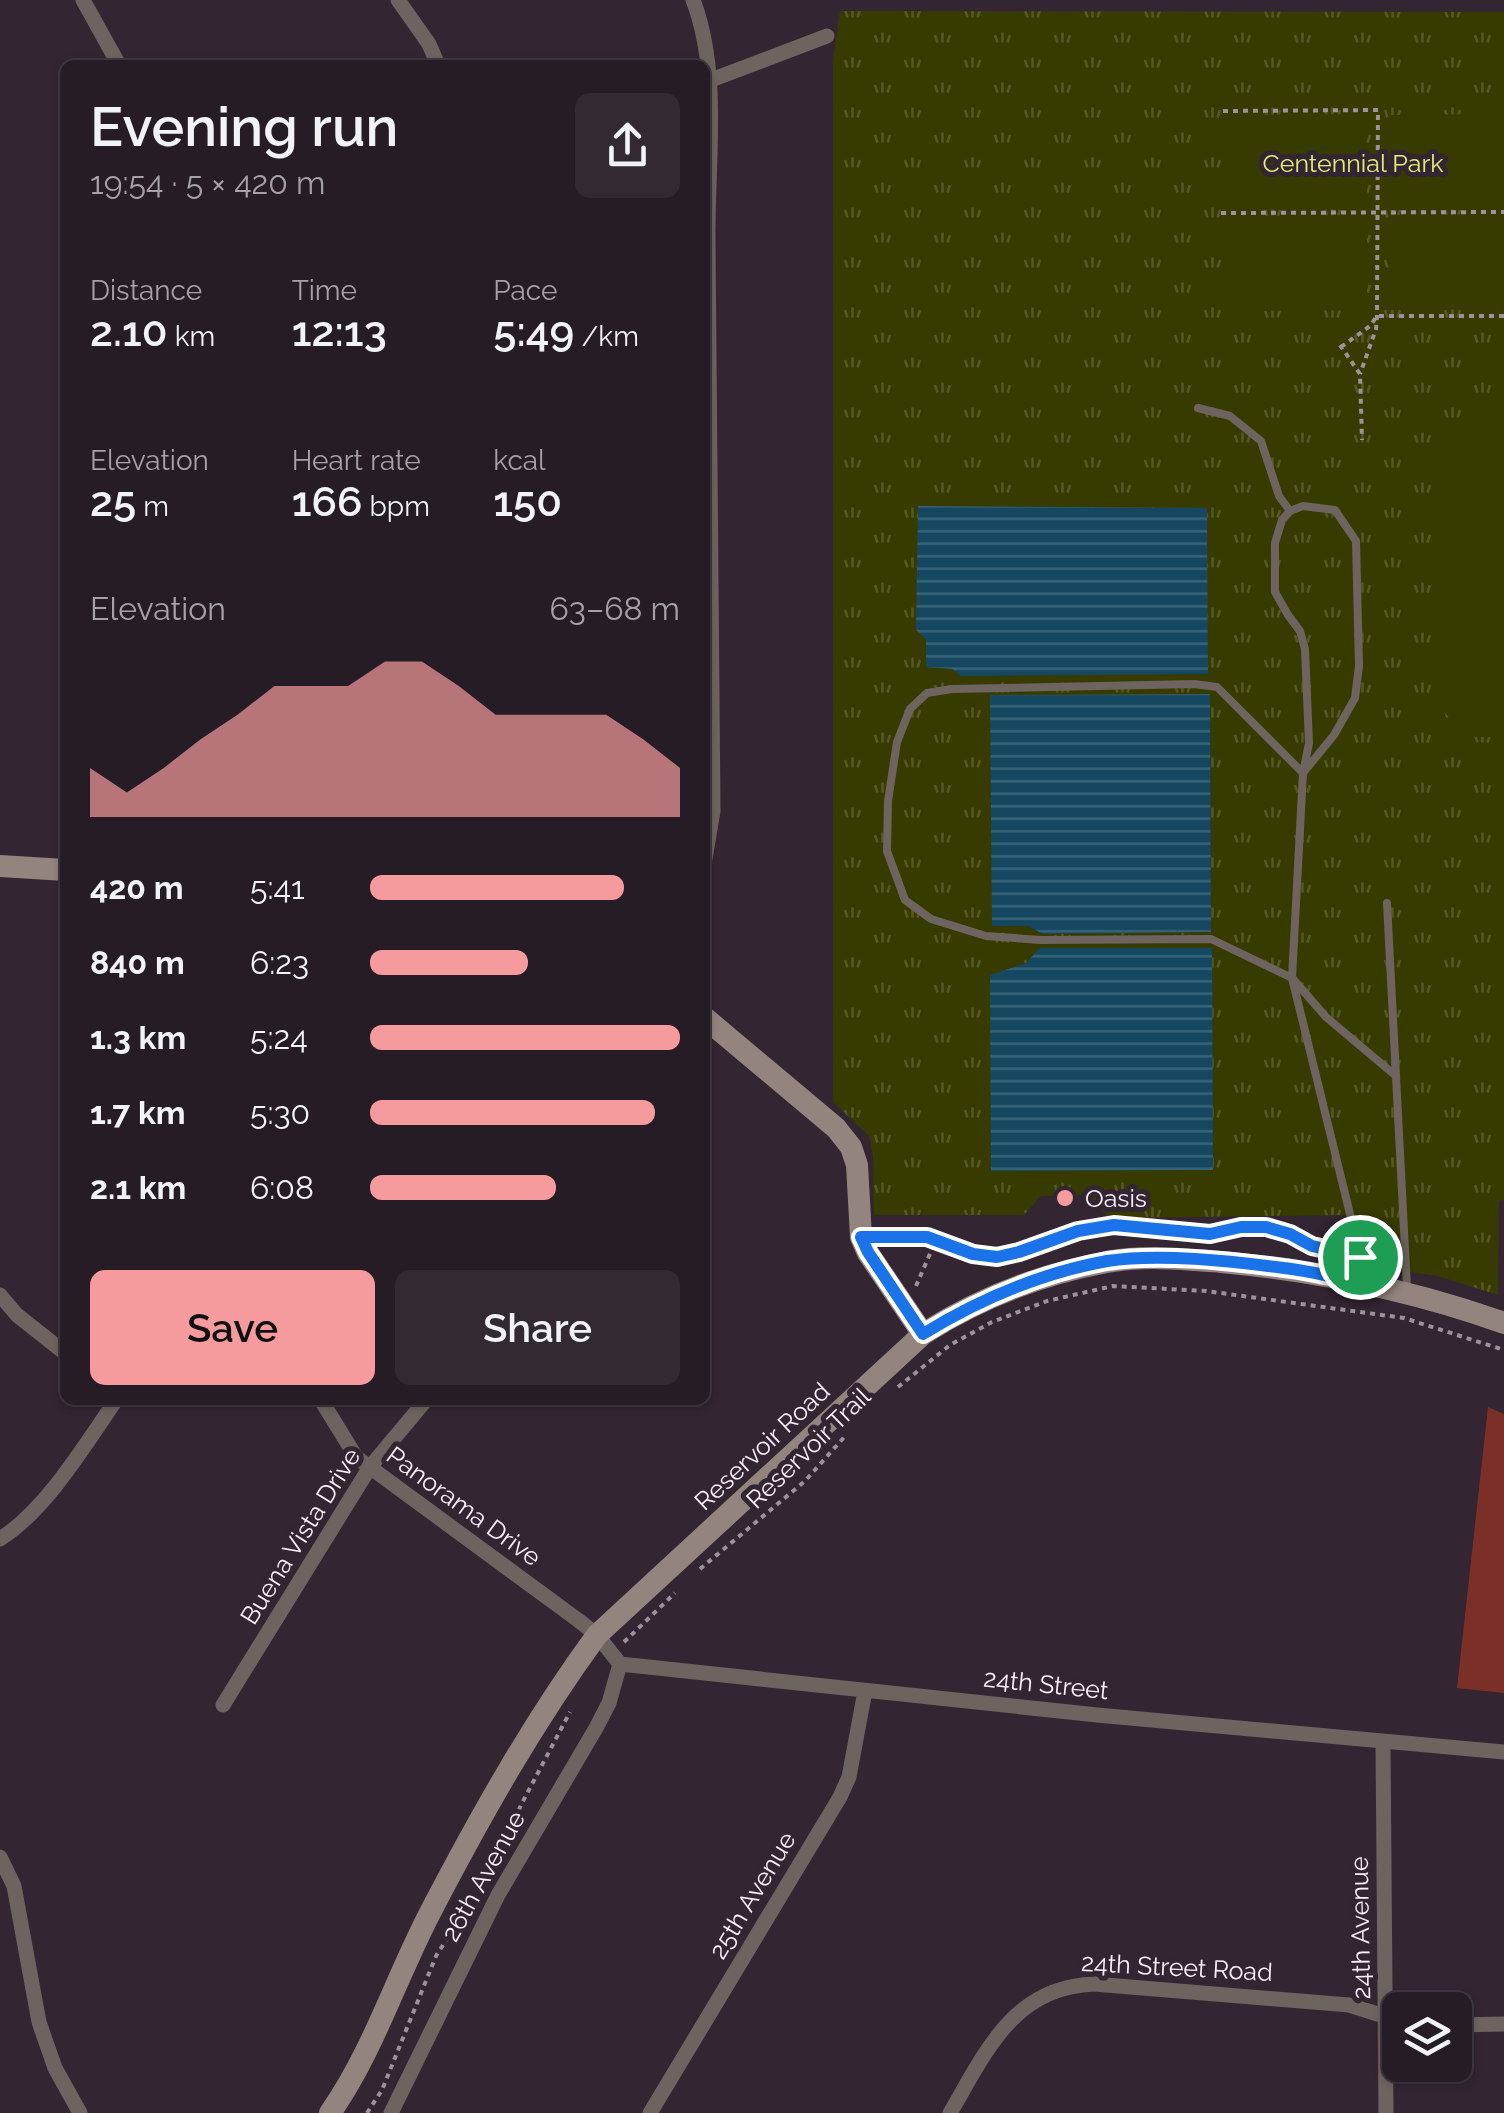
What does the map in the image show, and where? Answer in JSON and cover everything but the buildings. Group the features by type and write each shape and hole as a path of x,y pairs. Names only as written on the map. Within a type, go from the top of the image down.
{"street":[{"path":"83,0 116,60"},
{"path":"398,0 436,60"},
{"path":"692,0 700,18 707,60"},
{"path":"711,80 827,36"},
{"path":"710,74 710,101"},
{"path":"710,376 710,829"},
{"path":"0,866 60,870"},
{"path":"710,1025 836,1128 852,1147 861,1237 923,1334"},
{"name":"Reservoir Road","path":"330,2113 377,2030 430,1912 568,1675 610,1651 923,1334 955,1314 1064,1271 1110,1261 1172,1258 1284,1268 1367,1283 1504,1323"},
{"path":"0,1295 18,1315 60,1348"},
{"path":"0,1540 28,1517 113,1405"},
{"name":"Panorama Drive","path":"324,1405 356,1457 610,1651"},
{"name":"Buena Vista Drive","path":"223,1705 370,1467 422,1405"},
{"name":"24th Street","path":"610,1651 865,1691 1504,1752"},
{"name":"26th Avenue","path":"391,2113 498,1895 609,1703 610,1651"},
{"name":"25th Avenue","path":"650,2113 840,1797 849,1777 865,1691"},
{"name":"24th Avenue","path":"1383,1742 1392,1992"},
{"path":"0,1857 18,1903 38,2022 55,2068 80,2113"},
{"name":"24th Street Road","path":"950,2113 1006,2024 1030,2003 1072,1985 1349,2004 1382,2014"},
{"path":"1472,2024 1504,2024"},
{"name":"24th Avenue","path":"1386,2113 1388,2082"}],"lane":[{"path":"1198,408 1230,416 1261,442 1278,496 1290,511"},
{"path":"1303,773 1334,735 1355,698 1359,666 1356,541 1335,510 1303,506 1290,511 1282,520 1275,542 1275,592 1300,631 1306,649 1308,743 1303,773 1292,978 1367,1283"},
{"path":"1303,773 1217,687 1194,684 952,689 927,693 910,709 896,742 888,801 887,850 905,900 931,919 986,936 1211,939 1292,978 1326,1017 1396,1076"},
{"path":"1386,904 1407,1293"}],"path":[{"path":"1223,111 1378,110 1377,316 1360,374 1362,440"},
{"path":"1222,213 1504,212"},
{"path":"1377,316 1504,316"},
{"path":"1360,374 1341,346 1370,326 1377,316"},
{"path":"861,1237 910,1235 997,1257 1078,1231 1114,1225 1210,1234 1241,1227 1266,1227 1312,1246 1360,1257"},
{"path":"898,1300 914,1291 936,1240"},
{"name":"Reservoir Trail","path":"894,1390 950,1346 992,1322 1047,1301 1114,1286 1206,1291 1404,1318 1504,1350"},
{"name":"Reservoir Trail","path":"692,1577 805,1481 846,1434"},
{"path":"610,1651 679,1589"},
{"path":"367,2113 397,2056 436,1956 498,1859 521,1805 572,1708"}],"green space":[{"name":"Centennial Park","path":"840,11 1504,12 1504,1200 1499,1201 1498,1295 1438,1276 1391,1269 1390,1233 1357,1215 1110,1218 1086,1195 1041,1196 1024,1215 874,1215 869,1136 833,1102 833,60","holes":["1210,694 1211,931 1043,934 1028,926 993,926","1026,963 1213,1170 990,975"]},
{"name":"Centennial Park","path":"1366,114 1367,209 1221,210 1221,115"},
{"path":"1504,114 1504,209 1390,210 1390,115"},
{"path":"1504,214 1504,309 1390,310 1390,215"},
{"path":"1367,215 1367,310 1222,311 1221,216"},
{"path":"1504,421 1504,737 1469,737 1440,708 1440,422"}],"water":[{"path":"918,506 1207,508 1208,674 961,676 952,669 926,667 926,639 916,630"},
{"path":"1210,694 1211,932 1043,934 1028,926 992,926 990,695"},
{"path":"1040,948 1212,948 1213,1170 991,1171 990,975 1026,963"}],"place":[{"name":"Oasis","path":"1065,1198"}],"route":[{"path":"1114,1225 1210,1234 1241,1227 1266,1227 1312,1246 1360,1257 1367,1283 1284,1268 1210,1261 1110,1261 1064,1271 1000,1294 923,1334 861,1237 927,1237 973,1254 997,1257 1078,1231 1114,1225"}]}
